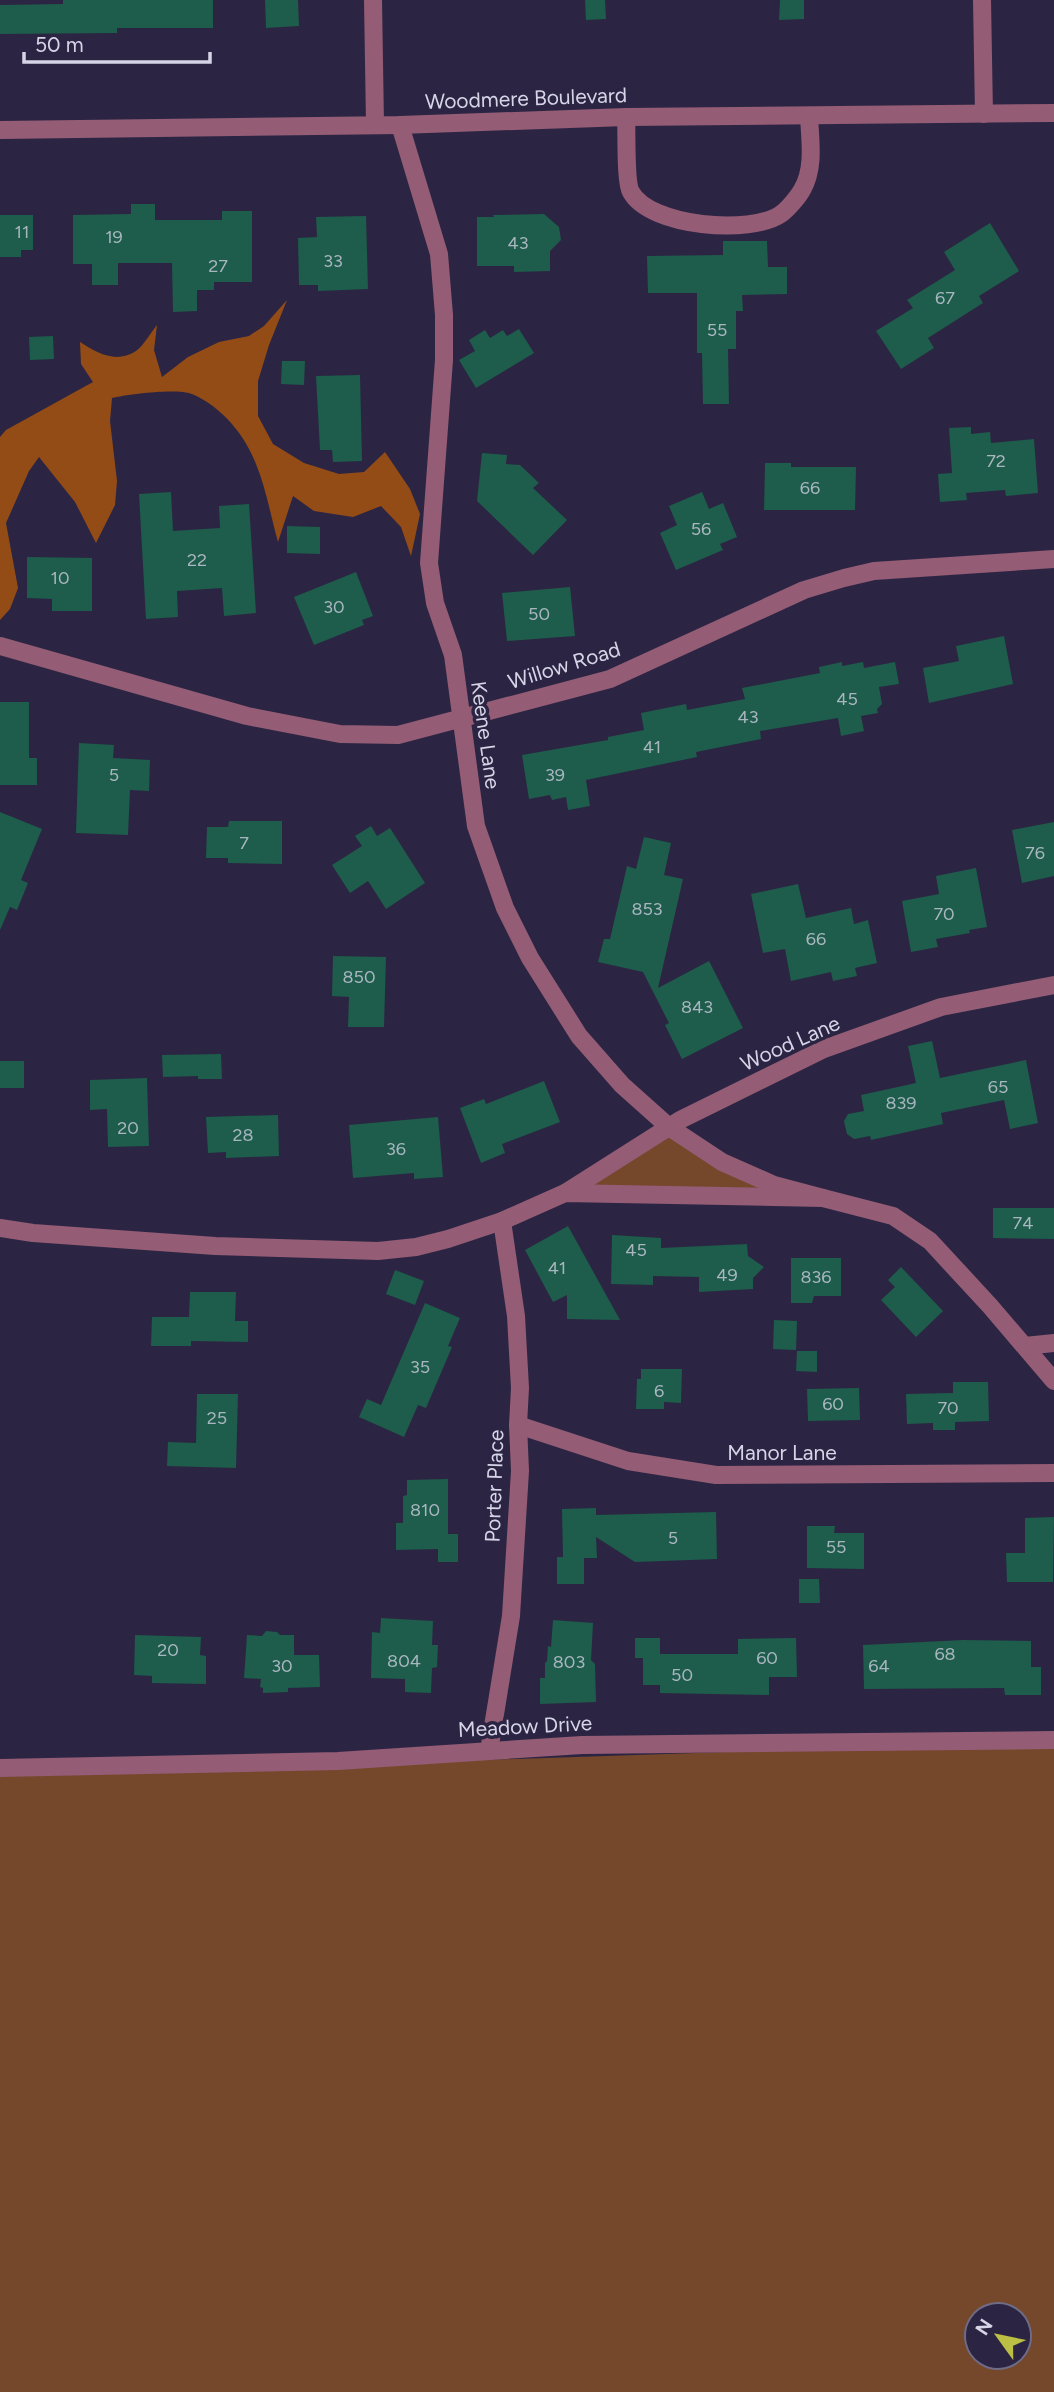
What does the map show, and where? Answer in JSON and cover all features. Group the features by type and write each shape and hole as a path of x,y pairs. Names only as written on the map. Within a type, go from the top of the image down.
{"street":[{"path":"373,0 375,124"},
{"path":"982,0 984,114"},
{"name":"Woodmere Boulevard","path":"0,130 400,125 626,117 1054,113"},
{"path":"626,117 629,191 642,206 673,220 755,225 781,214 801,191 810,173 809,116"},
{"name":"Keene Lane","path":"400,125 439,254 444,316 444,360 429,563 435,603 453,655 476,827 505,908 530,958 579,1036 622,1085 669,1127 722,1161 774,1185 823,1198"},
{"name":"Willow Road","path":"0,646 247,716 340,734 398,735 610,679 804,590 844,578 874,571 1054,559"},
{"name":"Wood Lane","path":"0,1228 33,1233 215,1246 379,1251 427,1244 502,1221 565,1193 669,1127 824,1049 941,1007 1054,985"},
{"path":"565,1193 823,1198 893,1216 930,1241 1054,1381"},
{"name":"Porter Place","path":"489,1751 511,1616 520,1471 520,1388 516,1316 502,1221"},
{"path":"1025,1346 1054,1343"},
{"name":"Manor Lane","path":"518,1425 628,1461 716,1475 1054,1473"},
{"name":"Meadow Drive","path":"0,1768 338,1761 582,1745 1054,1740"}],"shaded area":[{"path":"287,300 258,381 258,416 273,444 304,463 339,474 364,472 385,452 410,489 420,514 411,556 401,527 381,506 353,517 314,511 293,496 278,542 263,483 251,453 223,414 185,392 130,395 112,398 110,421 117,481 115,505 96,543 75,502 39,457 29,471 6,523 18,588 10,609 0,620 0,437 6,430 93,382 81,364 80,342 107,356 121,357 136,351 157,325 154,350 162,377 188,357 219,342 249,336 264,326"},
{"path":"668,1133 769,1191 580,1189"},
{"path":"1054,1741 1054,2392 0,2392 0,1776"}],"building":[{"path":"63,0 213,0 213,28 117,28 117,33 0,34 0,5 63,4"},
{"path":"265,0 298,0 299,26 266,28"},
{"path":"585,0 605,0 606,19 586,20"},
{"path":"780,0 804,0 804,19 779,20"},
{"path":"131,204 155,204 155,220 222,220 222,211 252,211 252,282 214,282 214,290 197,290 197,311 173,312 172,263 118,263 118,285 92,285 92,264 73,264 73,215 131,214"},
{"path":"544,214 559,227 561,240 550,251 550,271 514,272 514,266 477,266 477,217"},
{"path":"0,215 33,215 33,250 21,250 21,257 0,257"},
{"path":"366,216 368,289 318,291 318,285 299,285 298,238 317,237 316,217"},
{"path":"990,223 1019,271 979,296 983,303 928,338 934,348 901,369 876,331 913,308 907,300 955,270 944,252"},
{"path":"723,241 767,241 768,267 787,267 787,294 742,295 743,311 736,311 736,349 728,349 729,404 703,404 702,353 697,353 697,293 648,293 647,256 723,255"},
{"path":"519,329 534,353 476,388 459,360 475,351 469,340 485,330 490,338 503,330 507,336"},
{"path":"53,336 54,359 30,360 29,337"},
{"path":"282,361 305,361 304,385 281,384"},
{"path":"360,375 362,461 333,462 332,450 320,450 316,376"},
{"path":"971,427 971,434 990,432 991,443 1034,439 1038,493 1006,496 1005,490 966,493 967,500 940,502 938,474 952,473 949,428"},
{"path":"482,453 507,455 506,464 520,465 539,483 533,488 567,520 533,555 477,501"},
{"path":"765,463 791,463 791,467 856,467 855,510 764,510"},
{"path":"171,492 173,531 220,528 219,506 249,504 256,613 224,616 222,588 177,591 178,617 146,619 139,494"},
{"path":"702,492 709,509 723,503 737,537 720,544 723,550 676,570 660,533 677,525 669,506"},
{"path":"287,526 320,527 320,554 287,553"},
{"path":"27,557 92,558 92,611 52,611 52,599 27,598"},
{"path":"356,572 373,616 362,620 364,625 314,645 294,597"},
{"path":"570,587 575,636 507,641 502,593"},
{"path":"1004,636 1013,684 929,703 923,668 959,661 956,646"},
{"path":"842,662 842,666 863,662 864,668 895,662 899,684 879,687 882,704 877,709 878,713 861,716 864,731 841,736 838,718 760,731 761,739 696,752 697,757 586,780 590,806 568,810 566,797 552,800 550,795 529,799 522,755 608,740 608,737 644,730 641,713 686,704 687,710 745,699 742,688 820,673 819,667"},
{"path":"0,702 29,702 29,758 37,758 37,785 0,785"},
{"path":"79,743 114,745 113,758 150,760 149,791 130,790 128,835 76,833"},
{"path":"0,812 42,829 21,880 28,883 17,910 10,907 0,930"},
{"path":"229,821 282,821 282,864 228,863 228,858 206,858 207,827 228,827"},
{"path":"1054,822 1054,876 1022,883 1012,830"},
{"path":"371,826 377,836 390,828 425,883 386,909 368,881 350,893 332,865 362,846 355,836"},
{"path":"644,837 671,843 664,875 683,879 658,988 709,961 743,1028 682,1059 665,1025 669,1023 643,972 598,962 604,939 610,939 627,866 636,869"},
{"path":"976,868 987,927 936,939 938,947 911,952 902,901 939,894 936,876"},
{"path":"798,884 806,918 851,908 854,924 868,920 877,963 855,968 857,976 833,981 831,972 791,981 785,949 763,953 751,894"},
{"path":"333,956 386,957 384,1027 348,1027 349,997 332,996"},
{"path":"932,1041 940,1078 1026,1060 1038,1123 1010,1129 1004,1100 941,1113 943,1124 871,1140 870,1136 854,1139 847,1134 844,1121 848,1114 864,1111 861,1095 916,1083 908,1046"},
{"path":"221,1054 222,1079 198,1079 198,1076 163,1077 162,1055"},
{"path":"0,1061 24,1061 24,1088 0,1088"},
{"path":"147,1078 149,1146 108,1147 107,1109 90,1110 90,1080"},
{"path":"544,1081 560,1122 502,1144 505,1153 481,1163 460,1108 484,1099 486,1104"},
{"path":"278,1115 279,1156 226,1158 226,1152 208,1153 206,1117"},
{"path":"438,1117 443,1177 414,1179 414,1173 353,1178 349,1125"},
{"path":"993,1208 1054,1208 1054,1239 993,1238"},
{"path":"568,1226 620,1320 567,1319 567,1295 553,1302 525,1250"},
{"path":"612,1235 661,1238 661,1248 747,1244 748,1256 764,1267 753,1278 753,1289 699,1292 699,1277 653,1276 653,1285 611,1284"},
{"path":"791,1258 841,1258 841,1296 814,1296 812,1303 791,1303"},
{"path":"901,1267 943,1311 916,1337 881,1300 895,1287 888,1280"},
{"path":"395,1270 424,1281 415,1305 386,1294"},
{"path":"190,1292 236,1292 235,1321 248,1321 248,1342 191,1341 191,1346 151,1346 152,1317 189,1317"},
{"path":"425,1303 460,1318 448,1346 452,1347 426,1408 418,1405 404,1437 359,1417 367,1399 381,1405"},
{"path":"774,1320 797,1321 796,1350 773,1349"},
{"path":"797,1351 817,1351 817,1372 796,1371"},
{"path":"641,1369 682,1369 681,1403 664,1402 664,1409 636,1409 637,1379 641,1379"},
{"path":"953,1382 988,1382 989,1421 955,1422 955,1430 933,1430 933,1423 907,1424 906,1394 953,1393"},
{"path":"859,1388 860,1420 808,1421 807,1389"},
{"path":"197,1394 238,1394 236,1468 167,1466 168,1442 196,1443"},
{"path":"448,1479 448,1534 458,1534 458,1562 438,1562 438,1549 396,1550 396,1523 403,1523 403,1496 407,1495 407,1480"},
{"path":"596,1508 596,1515 716,1512 717,1559 635,1562 596,1537 597,1558 584,1558 584,1584 557,1584 557,1557 563,1557 562,1509"},
{"path":"1054,1517 1053,1582 1007,1582 1006,1553 1025,1553 1025,1518"},
{"path":"807,1526 835,1526 834,1533 864,1533 864,1569 807,1568"},
{"path":"799,1579 819,1579 820,1603 799,1603"},
{"path":"381,1618 433,1621 432,1645 438,1645 437,1667 432,1668 431,1693 405,1692 405,1679 371,1678 372,1632 380,1633"},
{"path":"553,1620 593,1623 591,1660 595,1664 596,1702 540,1704 540,1678 545,1678"},
{"path":"266,1631 294,1635 294,1655 319,1655 320,1687 288,1688 288,1692 263,1693 263,1688 260,1687 261,1679 244,1678 247,1635 262,1636"},
{"path":"135,1635 201,1637 200,1655 206,1656 206,1684 152,1683 152,1676 134,1675"},
{"path":"635,1638 660,1638 660,1654 738,1654 738,1639 796,1638 797,1677 769,1677 769,1695 660,1693 660,1685 643,1685 643,1658 635,1658"},
{"path":"963,1640 1031,1641 1031,1667 1041,1667 1041,1695 1005,1695 1004,1688 864,1689 863,1645"}]}
